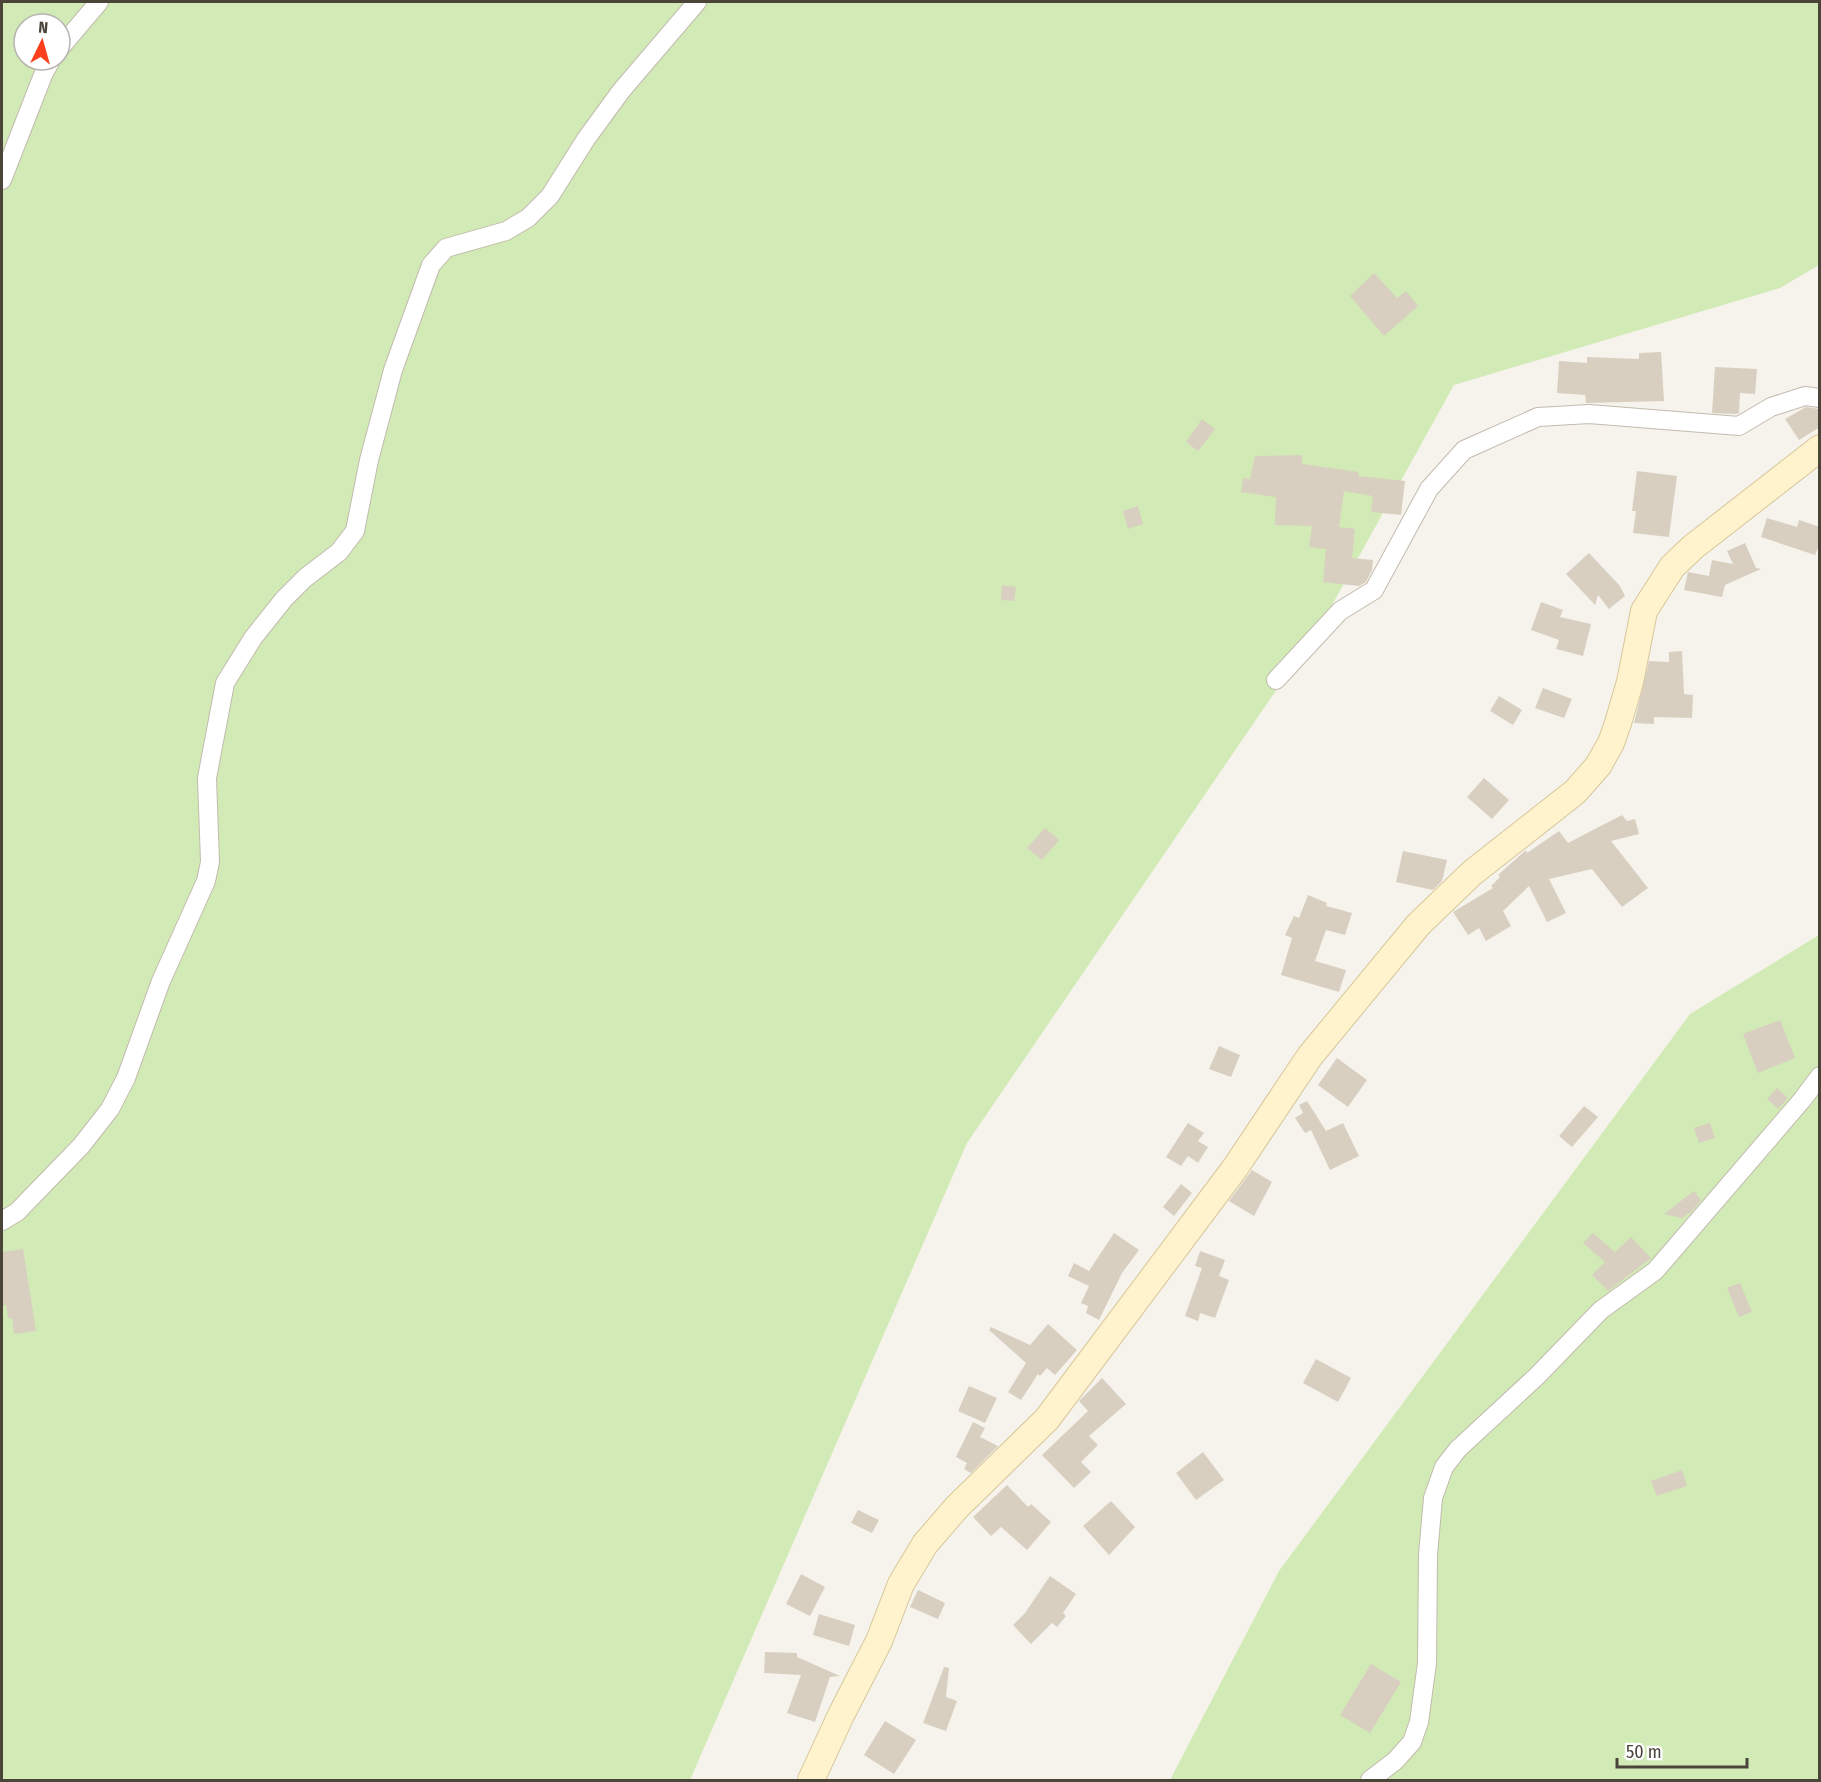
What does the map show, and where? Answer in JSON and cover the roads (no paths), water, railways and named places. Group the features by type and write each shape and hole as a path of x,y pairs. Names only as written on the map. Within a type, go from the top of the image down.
{"main road":[{"path":"811,1780 840,1715 879,1641 902,1584 925,1544 957,1507 1047,1419 1235,1168 1310,1056 1398,948 1472,873 1575,792 1598,766 1618,723 1630,682 1644,611 1672,567 1693,547 1820,448"}],"street":[{"path":"72,34 99,2"},
{"path":"2,1221 17,1212 81,1146 110,1109 126,1078 160,981 206,881 210,862 207,778 225,683 253,638 284,599 305,578 339,552 355,531 369,460 393,370 431,265 446,248 506,231 528,218 550,196 586,139 621,92 697,2"},
{"path":"2,180 46,72"},
{"path":"1276,680 1340,611 1374,590 1429,489 1464,450 1538,417 1588,414 1738,426 1771,407 1805,396 1820,398"},
{"path":"1370,1780 1395,1761 1412,1742 1419,1722 1427,1663 1428,1555 1433,1498 1444,1467 1458,1449 1536,1377 1600,1310 1654,1271 1820,1076"}]}
